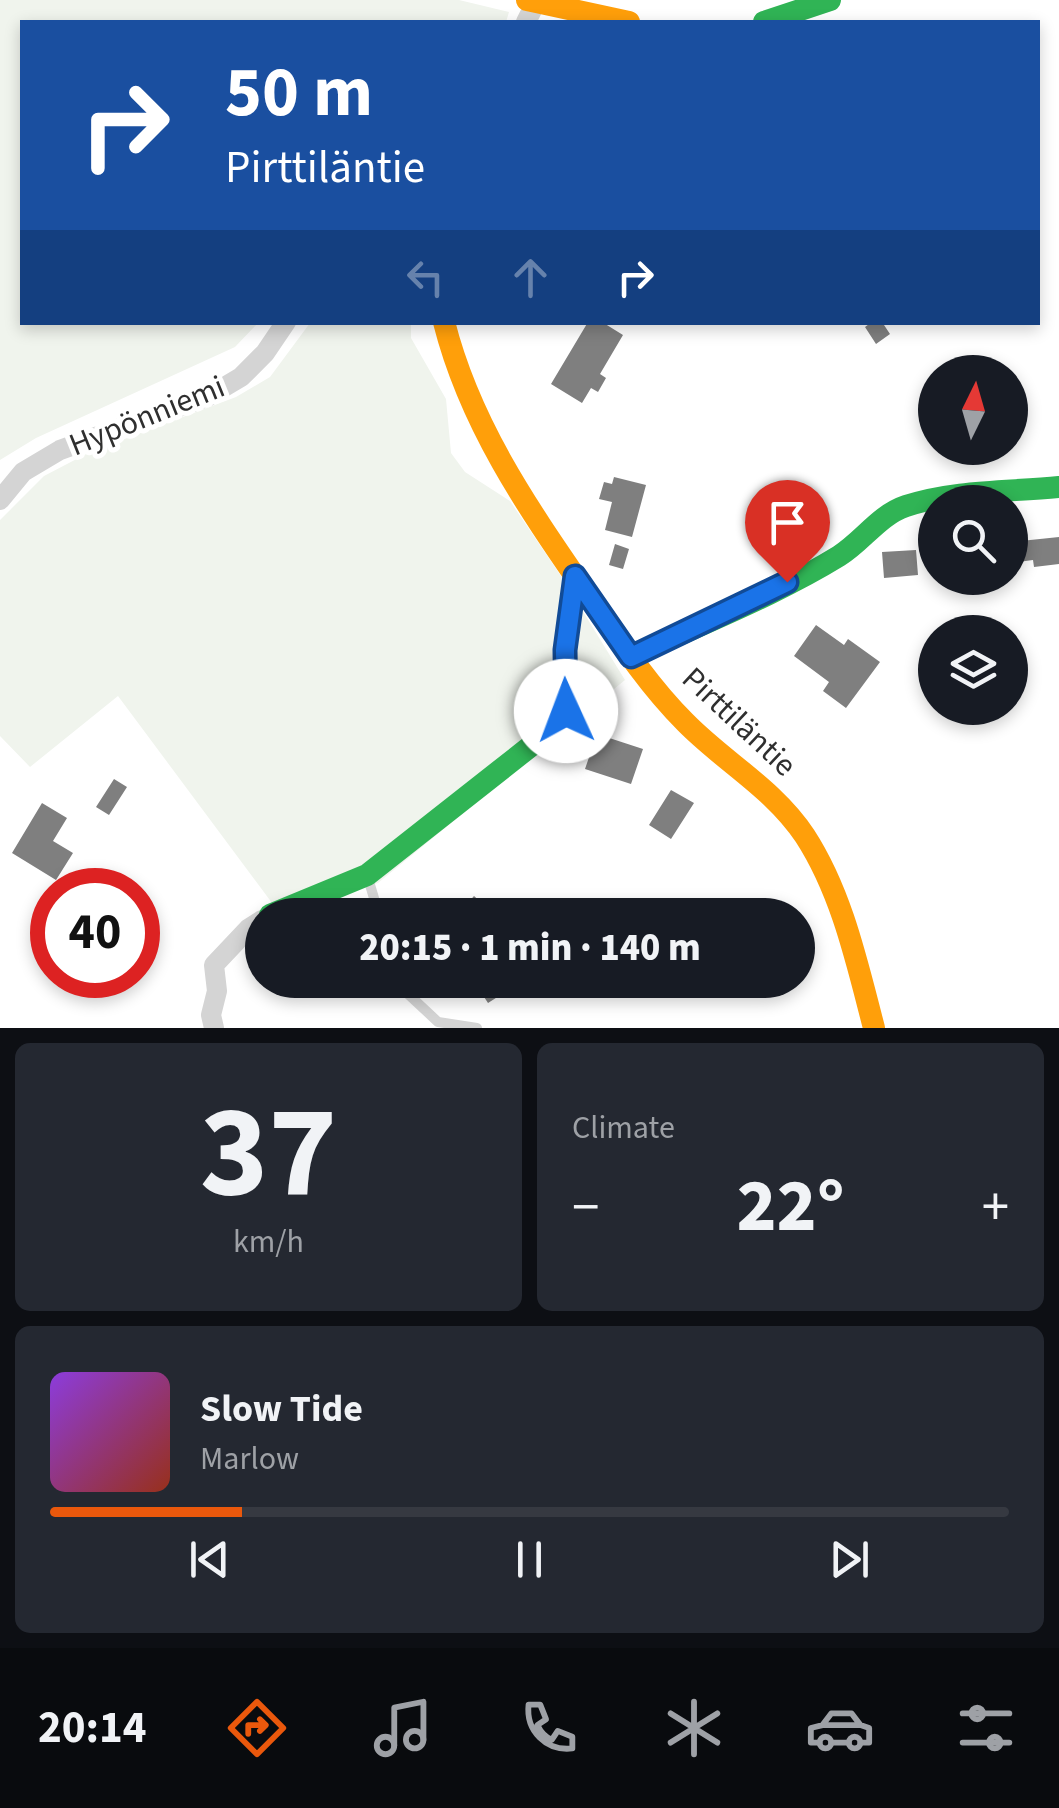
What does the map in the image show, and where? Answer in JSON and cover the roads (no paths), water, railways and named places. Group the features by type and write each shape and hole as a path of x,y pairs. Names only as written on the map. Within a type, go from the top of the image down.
{"street":[{"path":"770,20 830,0"},
{"path":"529,8 614,20"},
{"name":"Hypönniemi","path":"0,500 23,472 60,450 209,396 241,377 265,354 284,325"},
{"name":"Pirttiläntie","path":"445,325 454,365 485,435 519,496 631,657 697,734 791,816 828,884 856,958 874,1028"},
{"path":"631,657 843,554 885,515 902,507 929,500 1059,487"},
{"path":"311,898 367,875 560,722 568,694 565,650 575,576"},
{"path":"214,1028 211,1015 218,990 214,965 245,931"}],"lane":[{"path":"367,875 373,898"},
{"path":"412,998 438,1022 477,1028"}]}
